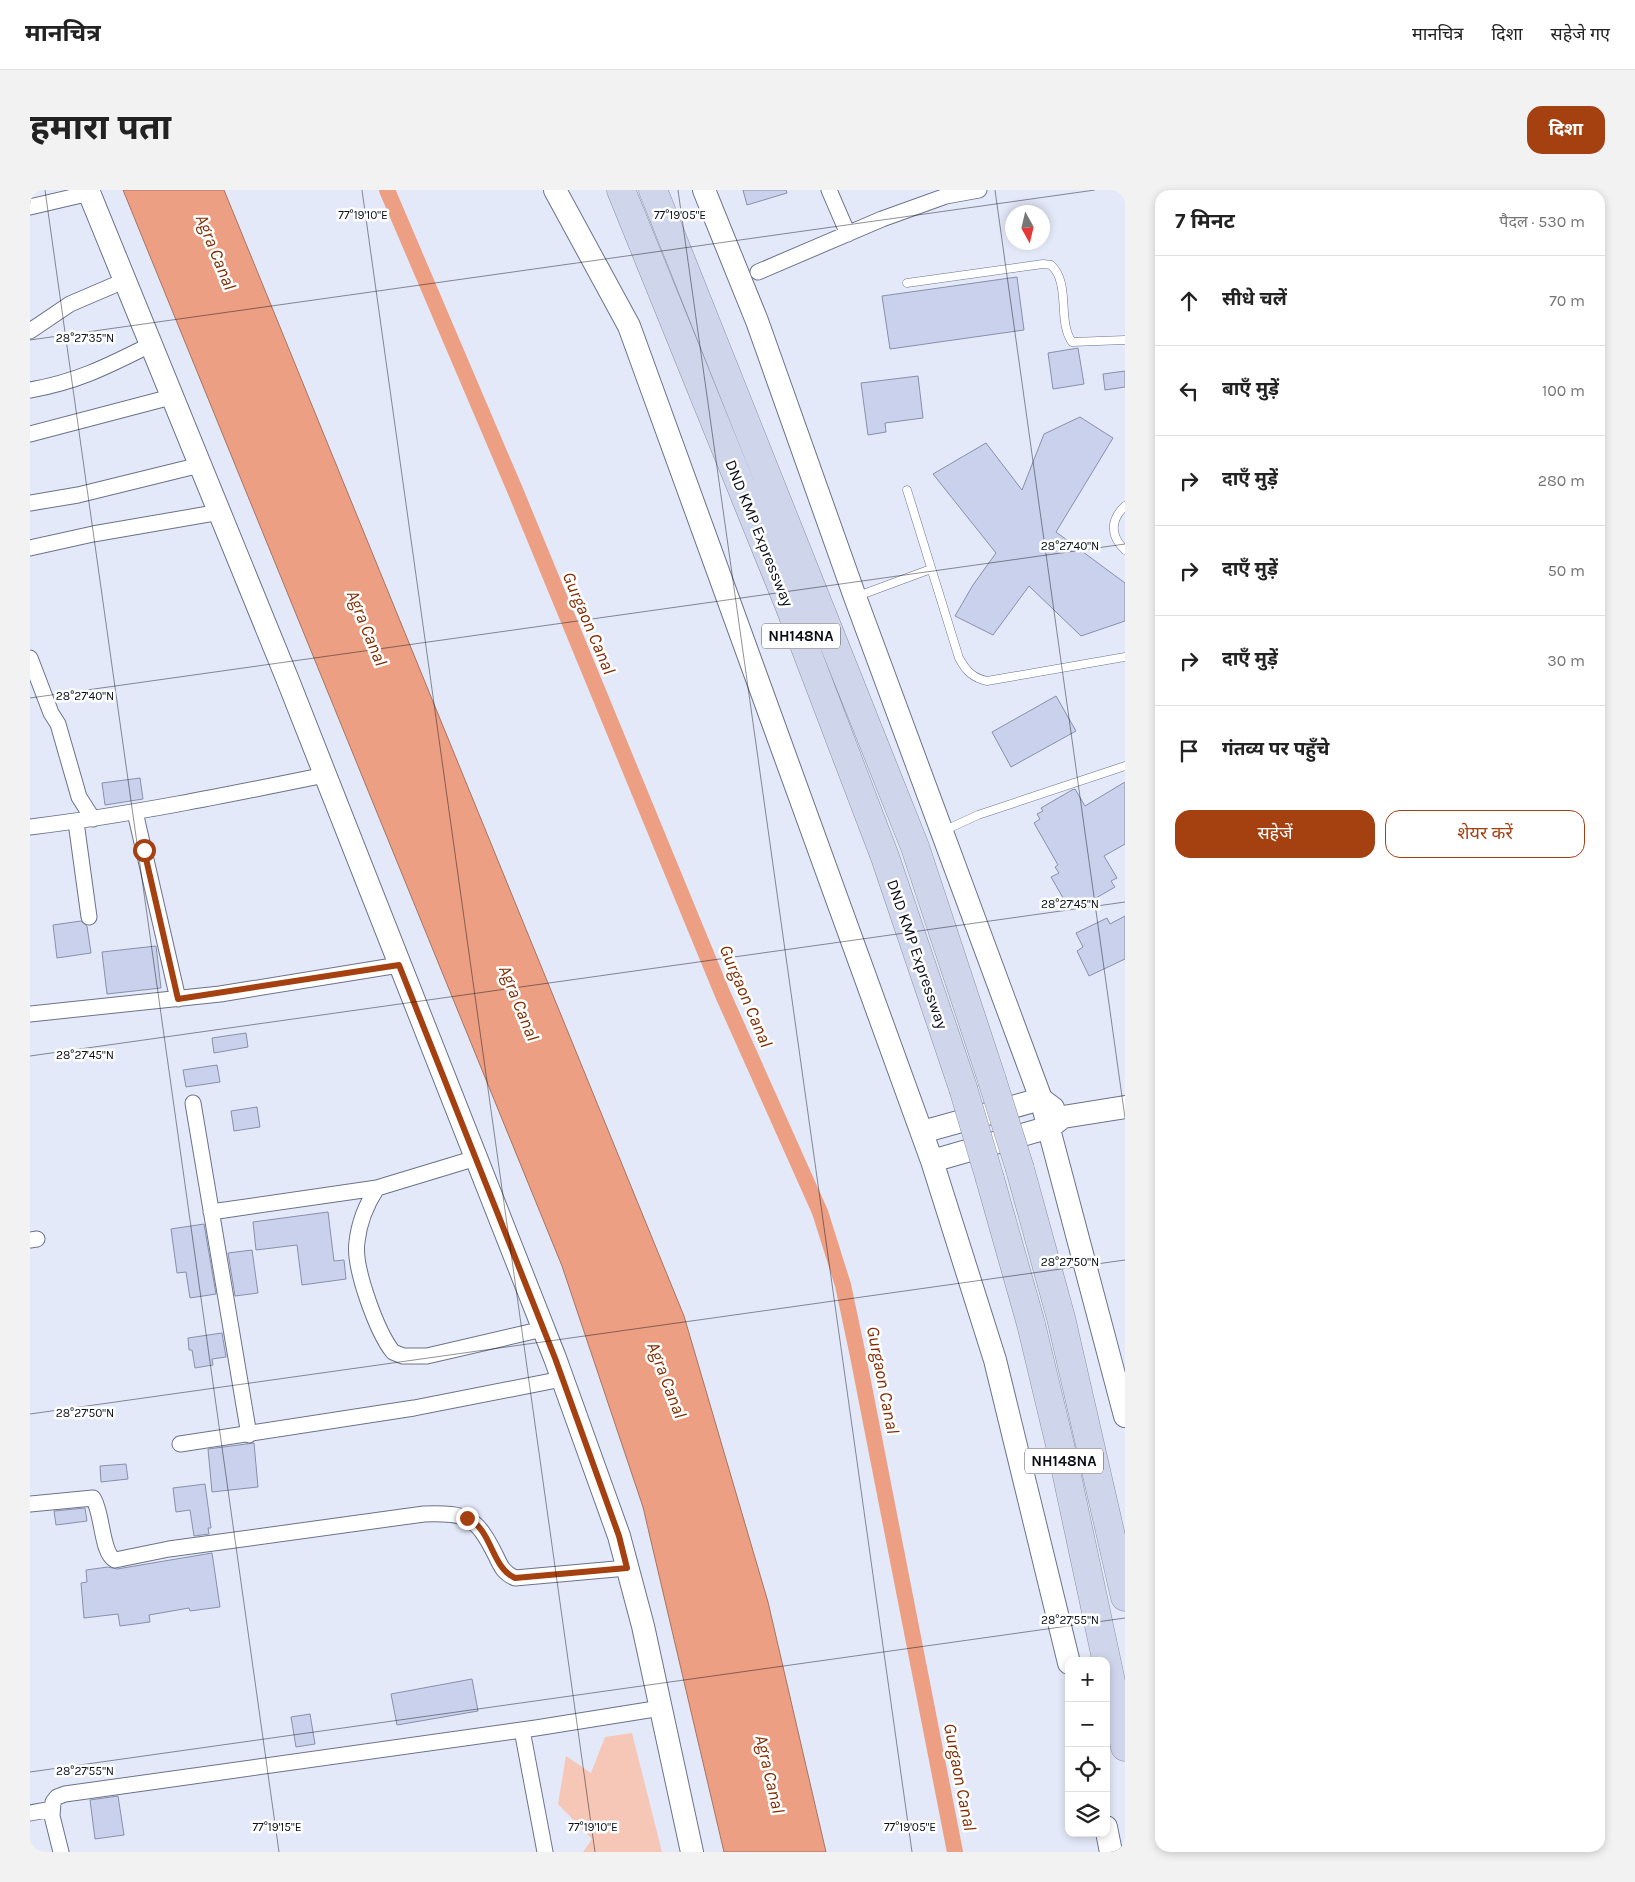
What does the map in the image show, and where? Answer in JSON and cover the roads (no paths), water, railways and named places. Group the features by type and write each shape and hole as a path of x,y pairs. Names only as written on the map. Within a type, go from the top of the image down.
{"highway":[{"name":"DND KMP Expressway","path":"621,190 789,605 885,857 963,1088 1031,1324 1064,1462 1125,1747"},
{"name":"DND KMP Expressway","path":"653,190 915,847 1020,1169 1061,1318 1125,1597"}],"street":[{"path":"555,190 629,326 922,1132 995,1360 1068,1657"},
{"path":"704,190 757,321 855,597 1041,1099 1057,1122 1125,1416"},
{"path":"829,190 848,234"},
{"path":"758,272 946,196 980,190"},
{"path":"30,207 89,192 126,280 171,397 220,512 543,1329 619,1536 661,1708 692,1852"},
{"path":"30,332 70,304 126,280"},
{"path":"30,390 70,382 98,371 150,345"},
{"path":"30,434 171,397"},
{"path":"30,503 78,495 200,465"},
{"path":"30,548 93,534 220,512"},
{"path":"30,658 50,714 58,724 79,797 93,819"},
{"path":"30,827 76,822 135,812 325,775"},
{"path":"135,812 178,999"},
{"path":"76,822 89,917"},
{"path":"31,1011 178,999 399,965"},
{"path":"922,1132 1041,1099"},
{"path":"193,1103 249,1435"},
{"path":"932,1161 1057,1122 1125,1107"},
{"path":"212,1212 377,1188 476,1158"},
{"path":"377,1188 363,1214 356,1244 364,1288 380,1328 393,1352 415,1357 427,1356 543,1329"},
{"path":"180,1444 249,1435 414,1408 562,1379"},
{"path":"30,1504 93,1498 101,1514 106,1548 111,1558 115,1560 169,1550 424,1514 448,1514 475,1522 484,1531 503,1570 515,1578 627,1568"},
{"path":"61,1852 52,1808 57,1797 71,1793 522,1730 661,1708"},
{"path":"522,1730 545,1852"},
{"path":"30,1812 52,1808"},
{"path":"1108,1837 1111,1852"}],"lane":[{"path":"907,283 1043,264 1051,265 1059,276 1068,334 1072,342 1125,340"},
{"path":"907,490 959,658 970,674 978,679 987,681 1125,657"},
{"path":"1125,506 1117,513 1113,528 1118,543 1125,550"},
{"path":"855,597 931,569"},
{"path":"943,831 978,815 1125,766"}],"water":[{"name":"Agra Canal","path":"123,190 224,190 684,1316 768,1602 826,1852 724,1852 643,1507 562,1266"}],"waterway":[{"name":"Gurgaon Canal","path":"387,190 515,490 723,995 820,1212 843,1285 858,1356 955,1852"}]}
